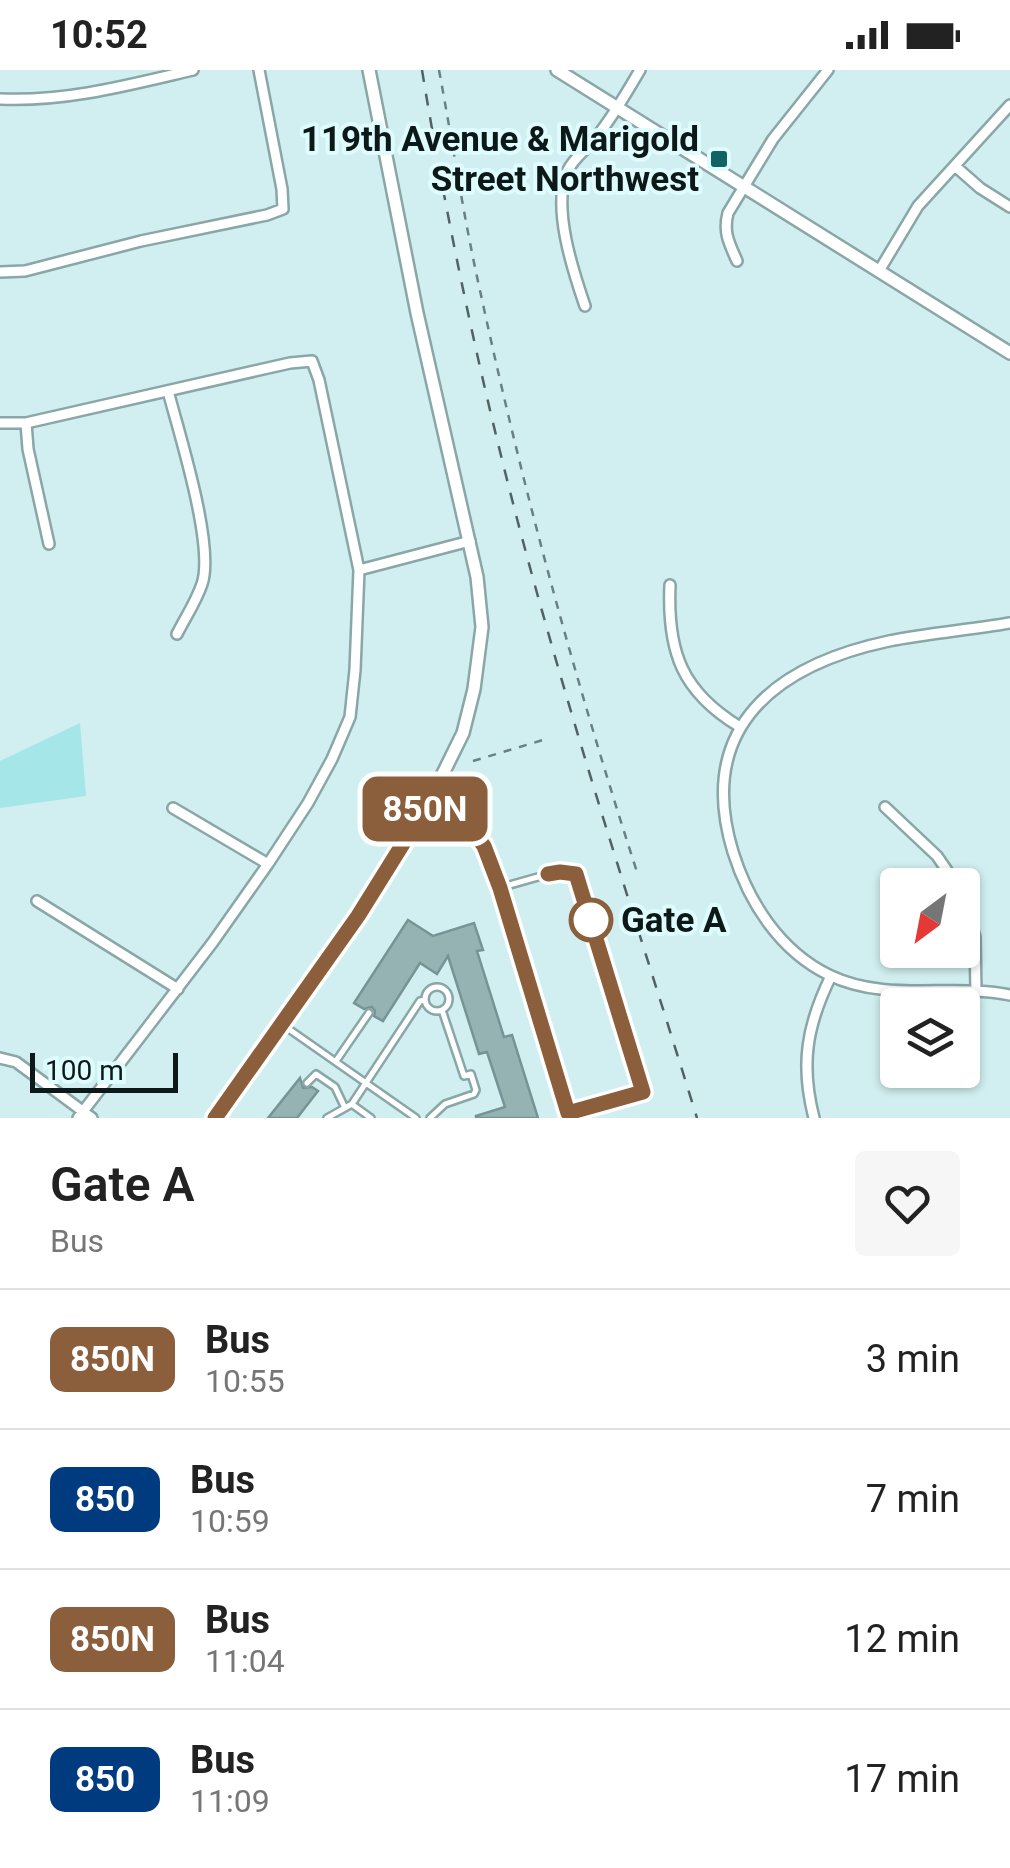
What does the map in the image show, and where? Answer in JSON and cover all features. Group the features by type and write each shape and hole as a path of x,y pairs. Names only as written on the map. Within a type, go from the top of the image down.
{"street":[{"path":"0,99 34,100 96,92 193,70"},
{"path":"0,272 25,272 283,209 259,70"},
{"path":"215,1118 358,916 439,786 463,733 474,689 482,626 477,576 417,313 370,70"},
{"path":"557,70 1010,353"},
{"path":"584,306 566,235 562,190 573,162 597,137 640,70"},
{"path":"736,261 726,235 728,213 773,139 828,70"},
{"path":"878,271 918,206 1010,105"},
{"path":"955,166 1010,207"},
{"path":"0,423 26,423 290,362 312,361 320,380 359,570 350,717 332,760 268,864 85,1116 16,1062 0,1058"},
{"path":"168,391 190,471 206,560 202,583 177,634"},
{"path":"26,423 49,544"},
{"path":"359,570 470,542"},
{"path":"670,585 670,622 682,670 703,699 740,727"},
{"path":"880,990 831,976 811,964 763,916 743,882 728,832 723,796 728,758 740,727 763,699 791,676 886,642 1010,623"},
{"path":"885,807 945,868"},
{"path":"173,808 268,864"},
{"path":"37,900 178,989"},
{"path":"814,1118 806,1081 809,1031 831,976"},
{"path":"980,992 1010,996"}],"lane":[{"path":"429,802 471,829 484,846 569,1115 643,1092 576,874 548,874 500,888"},
{"path":"327,1118 352,1104 430,990 441,988 447,993 448,1001 442,1010"},
{"path":"425,1000 431,1009 442,1010"},
{"path":"430,1118 440,1107 476,1090 471,1074 464,1076 442,1010"},
{"path":"336,1061 369,1012"},
{"path":"282,1024 416,1118"},
{"path":"307,1083 316,1074 335,1087 345,1108"},
{"path":"352,1104 370,1118"}],"path":[{"path":"439,70 480,291 519,461 638,875"},
{"path":"473,761 543,740"}],"shaded area":[{"path":"80,723 86,796 0,808 0,761"}],"building":[{"path":"408,920 433,936 474,923 483,950 477,951 504,1037 512,1035 538,1118 476,1118 505,1107 487,1052 479,1054 448,956 437,974 420,963 383,1021 374,1016 372,1007 364,1009 354,1003"},
{"path":"300,1078 303,1088 318,1091 297,1118 268,1118"}],"railway":[{"path":"422,70 447,212 510,493 584,754 697,1118"}],"bus line":[{"name":"850N","path":"215,1118 358,916 429,802 471,829 484,846 568,1113 643,1092 576,874 548,874"}],"place":[{"name":"119th Avenue & Marigold Street Northwest","path":"719,159"},
{"name":"Gate A","path":"591,920"}]}
